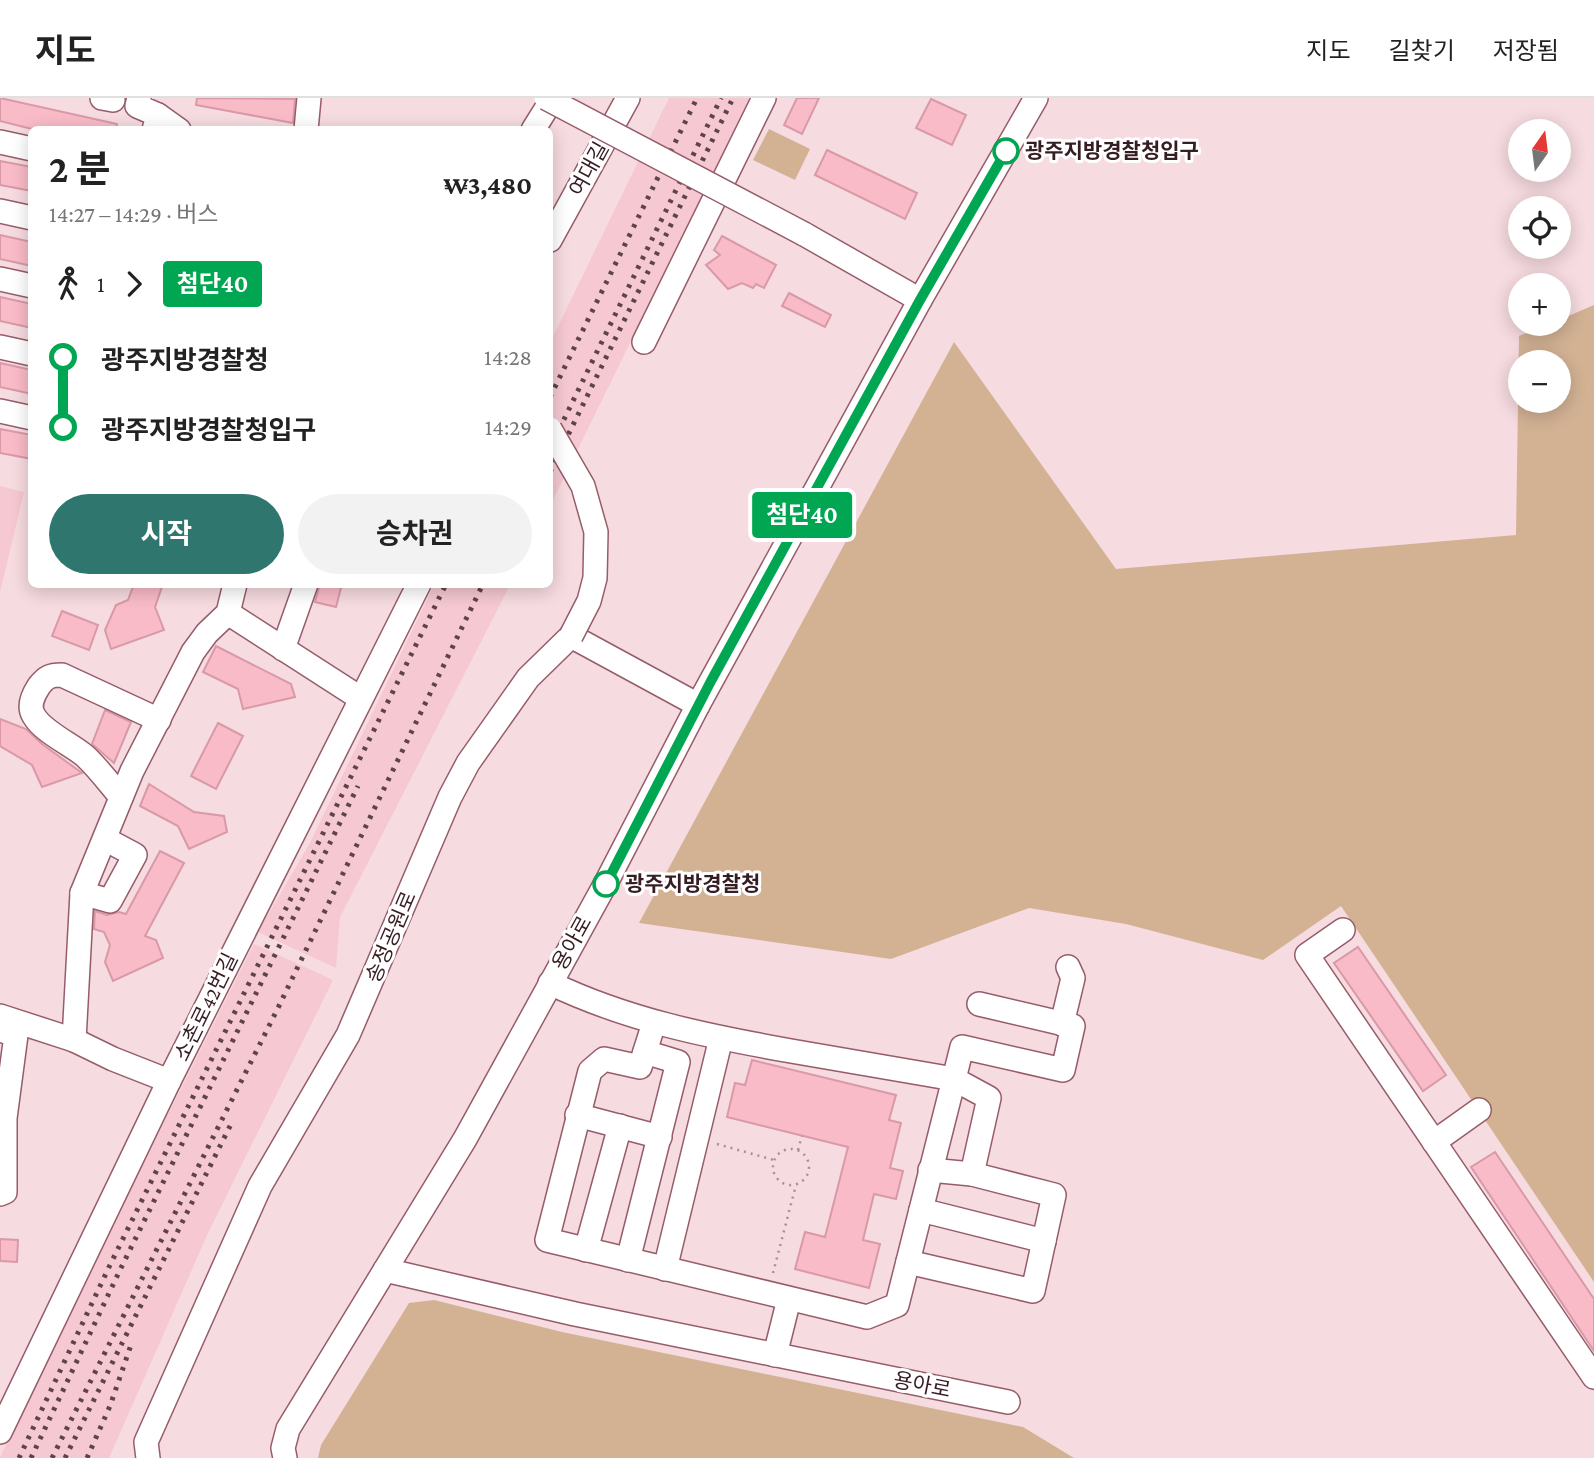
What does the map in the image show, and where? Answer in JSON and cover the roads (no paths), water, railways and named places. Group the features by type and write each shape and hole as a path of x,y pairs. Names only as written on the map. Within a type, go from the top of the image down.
{"street":[{"path":"139,98 137,106 156,122"},
{"path":"306,126 309,98"},
{"path":"546,98 804,234 920,300"},
{"path":"536,126 553,98"},
{"name":"여대길","path":"553,235 628,98"},
{"path":"644,342 764,98"},
{"name":"용아로","path":"285,1458 288,1429 465,1139 920,300 1036,98"},
{"path":"0,142 28,148"},
{"path":"0,211 28,217"},
{"path":"0,279 28,285"},
{"path":"0,347 28,353"},
{"path":"0,411 28,417"},
{"name":"송정공원로","path":"148,1458 146,1441 260,1186 348,1035 450,797 468,763 528,678 571,636 589,601 595,578 596,532 583,486 553,434"},
{"path":"74,1040 82,893 121,797 159,720 193,652 207,633 228,613 234,588"},
{"path":"283,649 305,588"},
{"name":"소촌로42번길","path":"0,1432 169,1081 417,588"},
{"path":"228,613 360,698"},
{"path":"571,636 698,705"},
{"path":"121,797 85,756 38,723 32,714 31,704 36,691 51,675 62,675 159,720"},
{"path":"82,893 110,901 135,855 105,839"},
{"path":"1343,930 1307,955 1594,1377"},
{"path":"1062,1024 1073,978 1068,967"},
{"path":"550,983 589,1002 654,1023 721,1038 954,1079 989,1098 972,1174"},
{"path":"654,1023 640,1067 604,1059 590,1071 547,1240 867,1317 897,1305 962,1047 1063,1070 1073,1026 979,1004"},
{"path":"0,1016 74,1040 169,1081"},
{"path":"0,1030 16,1035 5,1118 5,1192 0,1194"},
{"path":"665,1269 721,1038"},
{"path":"628,1260 678,1062 645,1052"},
{"path":"1434,1142 1479,1111"},
{"path":"577,1115 660,1137"},
{"path":"586,1250 620,1126"},
{"path":"908,1262 1033,1291 1054,1195 972,1174 930,1170"},
{"path":"922,1210 1044,1241"},
{"name":"용아로","path":"386,1270 473,1292 1008,1402"},
{"path":"775,1355 778,1296"}],"railway":[{"path":"553,391 697,98"},
{"path":"553,442 721,98"},
{"path":"553,466 733,98"},
{"path":"19,1458 110,1265 444,588"},
{"path":"52,1458 277,1010 481,588"},
{"path":"31,1458 120,1270 358,786"},
{"path":"65,1458 232,1122"},
{"path":"87,1458 110,1406 132,1342"}],"place":[{"name":"광주지방경찰청입구","path":"1006,151"},
{"name":"광주지방경찰청","path":"606,884"}]}
